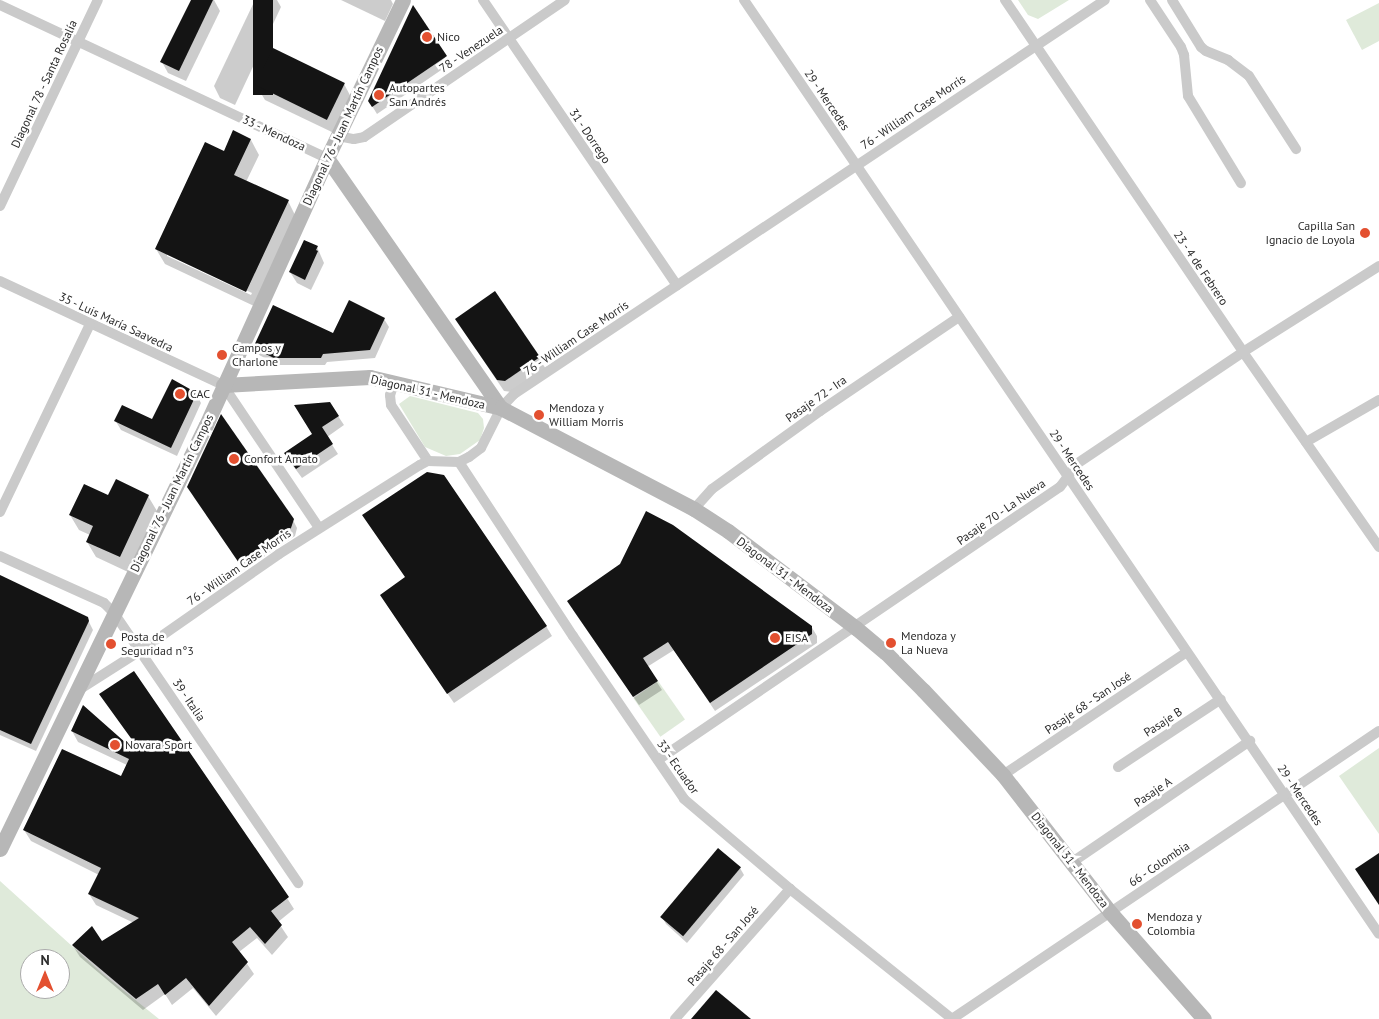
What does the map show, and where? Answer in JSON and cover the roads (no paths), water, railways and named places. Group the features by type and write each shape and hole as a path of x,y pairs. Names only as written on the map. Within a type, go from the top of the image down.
{"street":[{"name":"Diagonal 78 - Santa Rosalía","path":"0,206 98,0"},
{"name":"Diagonal 76 - Juan Martín Campos","path":"0,849 206,424 222,384 327,158 403,0"},
{"name":"31 - Dorrego","path":"483,0 677,285"},
{"name":"78 - Venezuela","path":"338,136 354,139 364,137 565,0"},
{"name":"29 - Mercedes","path":"744,0 1187,652 1250,741 1284,795 1379,934"},
{"name":"23 - 4 de Febrero","path":"1004,0 1242,352 1379,547"},
{"name":"76 - William Case Morris","path":"459,462 480,448 501,408 514,394 856,164 1105,0"},
{"path":"1150,0 1181,47 1184,55 1188,96 1242,183"},
{"path":"1172,0 1201,47 1228,60 1249,76 1296,149"},
{"name":"33 - Mendoza","path":"0,5 327,158 501,408"},
{"name":"Pasaje 70 - La Nueva","path":"658,760 856,628 1060,487 1078,464 1242,352 1379,266"},
{"name":"35 - Luis María Saavedra","path":"0,281 222,384"},
{"name":"Pasaje 72 - Ira","path":"694,509 712,488 820,411 960,317"},
{"path":"0,512 90,324"},
{"name":"Diagonal 31 - Mendoza","path":"222,384 357,376 501,408 694,509 728,532 885,652 1003,775 1110,912 1204,1019"},
{"path":"394,383 391,405 428,461 459,462"},
{"path":"222,384 319,528"},
{"path":"1306,442 1379,400"},
{"name":"76 - William Case Morris","path":"75,693 140,651 319,528 428,461"},
{"name":"33 - Ecuador","path":"459,462 572,636 684,799 790,889 952,1019"},
{"name":"39 - Italia","path":"0,556 104,603 114,613 298,883"},
{"name":"Pasaje 68 - San José","path":"1003,775 1187,652"},
{"name":"Pasaje B","path":"1118,767 1221,699"},
{"name":"66 - Colombia","path":"952,1019 1379,730"},
{"name":"Pasaje A","path":"1071,863 1250,741"},
{"name":"Pasaje 68 - San José","path":"675,1019 790,889"}],"place":[{"name":"Nico","path":"427,37"},
{"name":"Autopartes San Andrés","path":"379,95"},
{"name":"Capilla San Ignacio de Loyola","path":"1365,233"},
{"name":"Campos y Charlone","path":"222,355"},
{"name":"CAC","path":"180,394"},
{"name":"Mendoza y William Morris","path":"539,415"},
{"name":"Confort Amato","path":"234,459"},
{"name":"EISA","path":"775,638"},
{"name":"Mendoza y La Nueva","path":"891,643"},
{"name":"Posta de Seguridad n°3","path":"111,644"},
{"name":"Novara Sport","path":"115,745"},
{"name":"Mendoza y Colombia","path":"1137,924"}]}
